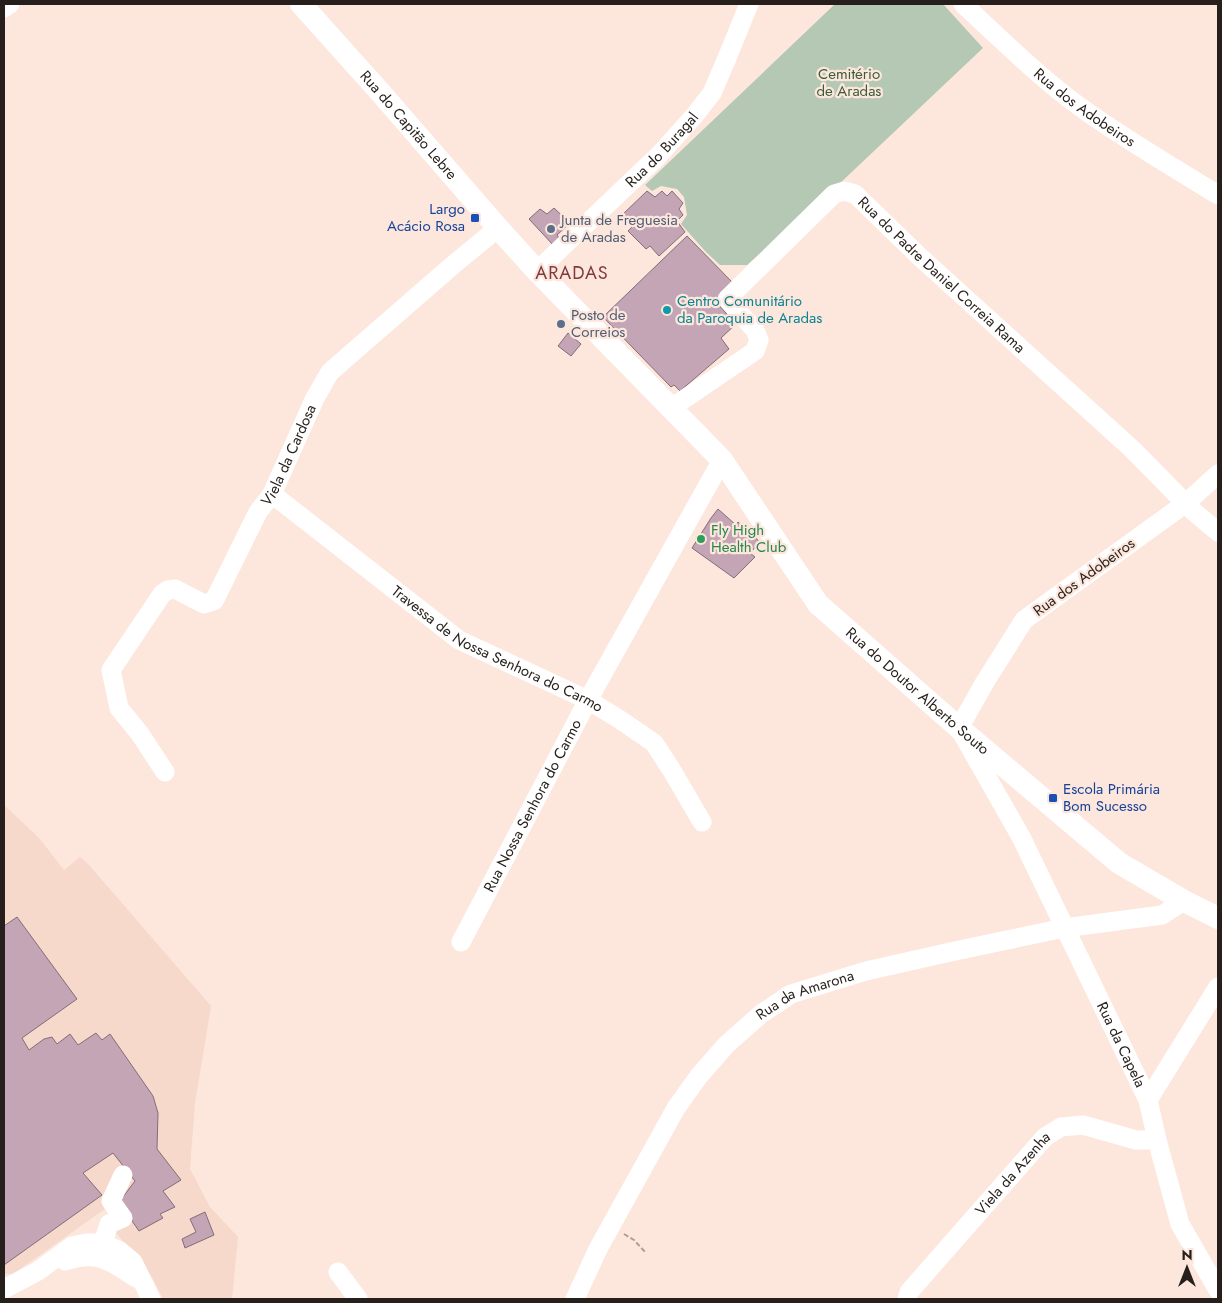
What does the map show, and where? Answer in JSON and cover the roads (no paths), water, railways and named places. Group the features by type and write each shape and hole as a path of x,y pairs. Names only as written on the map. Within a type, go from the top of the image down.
{"main road":[{"name":"Rua do Capitão Lebre","path":"301,4 537,271 671,408"},
{"name":"Rua do Doutor Alberto Souto","path":"671,408 722,460 818,604 959,728 1119,863 1184,901 1218,918"}],"street":[{"path":"4,8 10,4"},
{"name":"Rua do Buragal","path":"537,271 658,156 694,116 712,93 749,4"},
{"name":"Rua dos Adobeiros","path":"963,4 1029,66 1083,109 1218,196"},
{"name":"Rua do Padre Daniel Correia Rama","path":"671,408 754,351 758,340 755,330 727,299 834,194 844,191 855,194 920,256 1132,449 1186,504"},
{"name":"Viela da Cardosa","path":"165,772 140,734 119,708 111,670 162,594 168,590 175,589 204,604 214,601 258,512 272,494 315,398 330,372 498,228"},
{"name":"Rua Nossa Senhora do Carmo","path":"461,942 588,700 722,460"},
{"name":"Rua dos Adobeiros","path":"959,728 1024,620 1186,504 1218,474"},
{"name":"Travessa de Nossa Senhora do Carmo","path":"272,494 459,640 588,700 654,743 702,822"},
{"path":"1186,504 1218,532"},
{"name":"Rua da Capela","path":"959,728 1021,837 1148,1100 1180,1224 1218,1290"},
{"path":"1004,807 1005,793 1008,786 1026,784"},
{"name":"Rua da Amarona","path":"575,1299 598,1249 676,1108 699,1076 726,1045 761,1014 791,994 866,971 1064,928 1162,915 1184,901"},
{"path":"1148,1100 1218,988"},
{"name":"Viela da Azenha","path":"907,1299 909,1292 1045,1137 1061,1127 1084,1126 1136,1140 1157,1140"},
{"path":"100,1250 109,1224 123,1218 111,1201 123,1175"},
{"path":"4,1289 38,1271 100,1250"},
{"path":"100,1250 111,1262 142,1282 151,1299"},
{"path":"338,1272 358,1299"}],"place":[{"name":"Largo Acácio Rosa","path":"475,218"},
{"name":"Junta de Freguesia de Aradas","path":"551,229"},
{"name":"Centro Comunitário da Paroquia de Aradas","path":"667,310"},
{"name":"Posto de Correios","path":"561,324"},
{"name":"Fly High Health Club","path":"701,539"},
{"name":"Escola Primária Bom Sucesso","path":"1053,798"}],"district":[{"name":"ARADAS","path":"572,273"}],"park label":[{"name":"Cemitério de Aradas","path":"849,82"}]}
